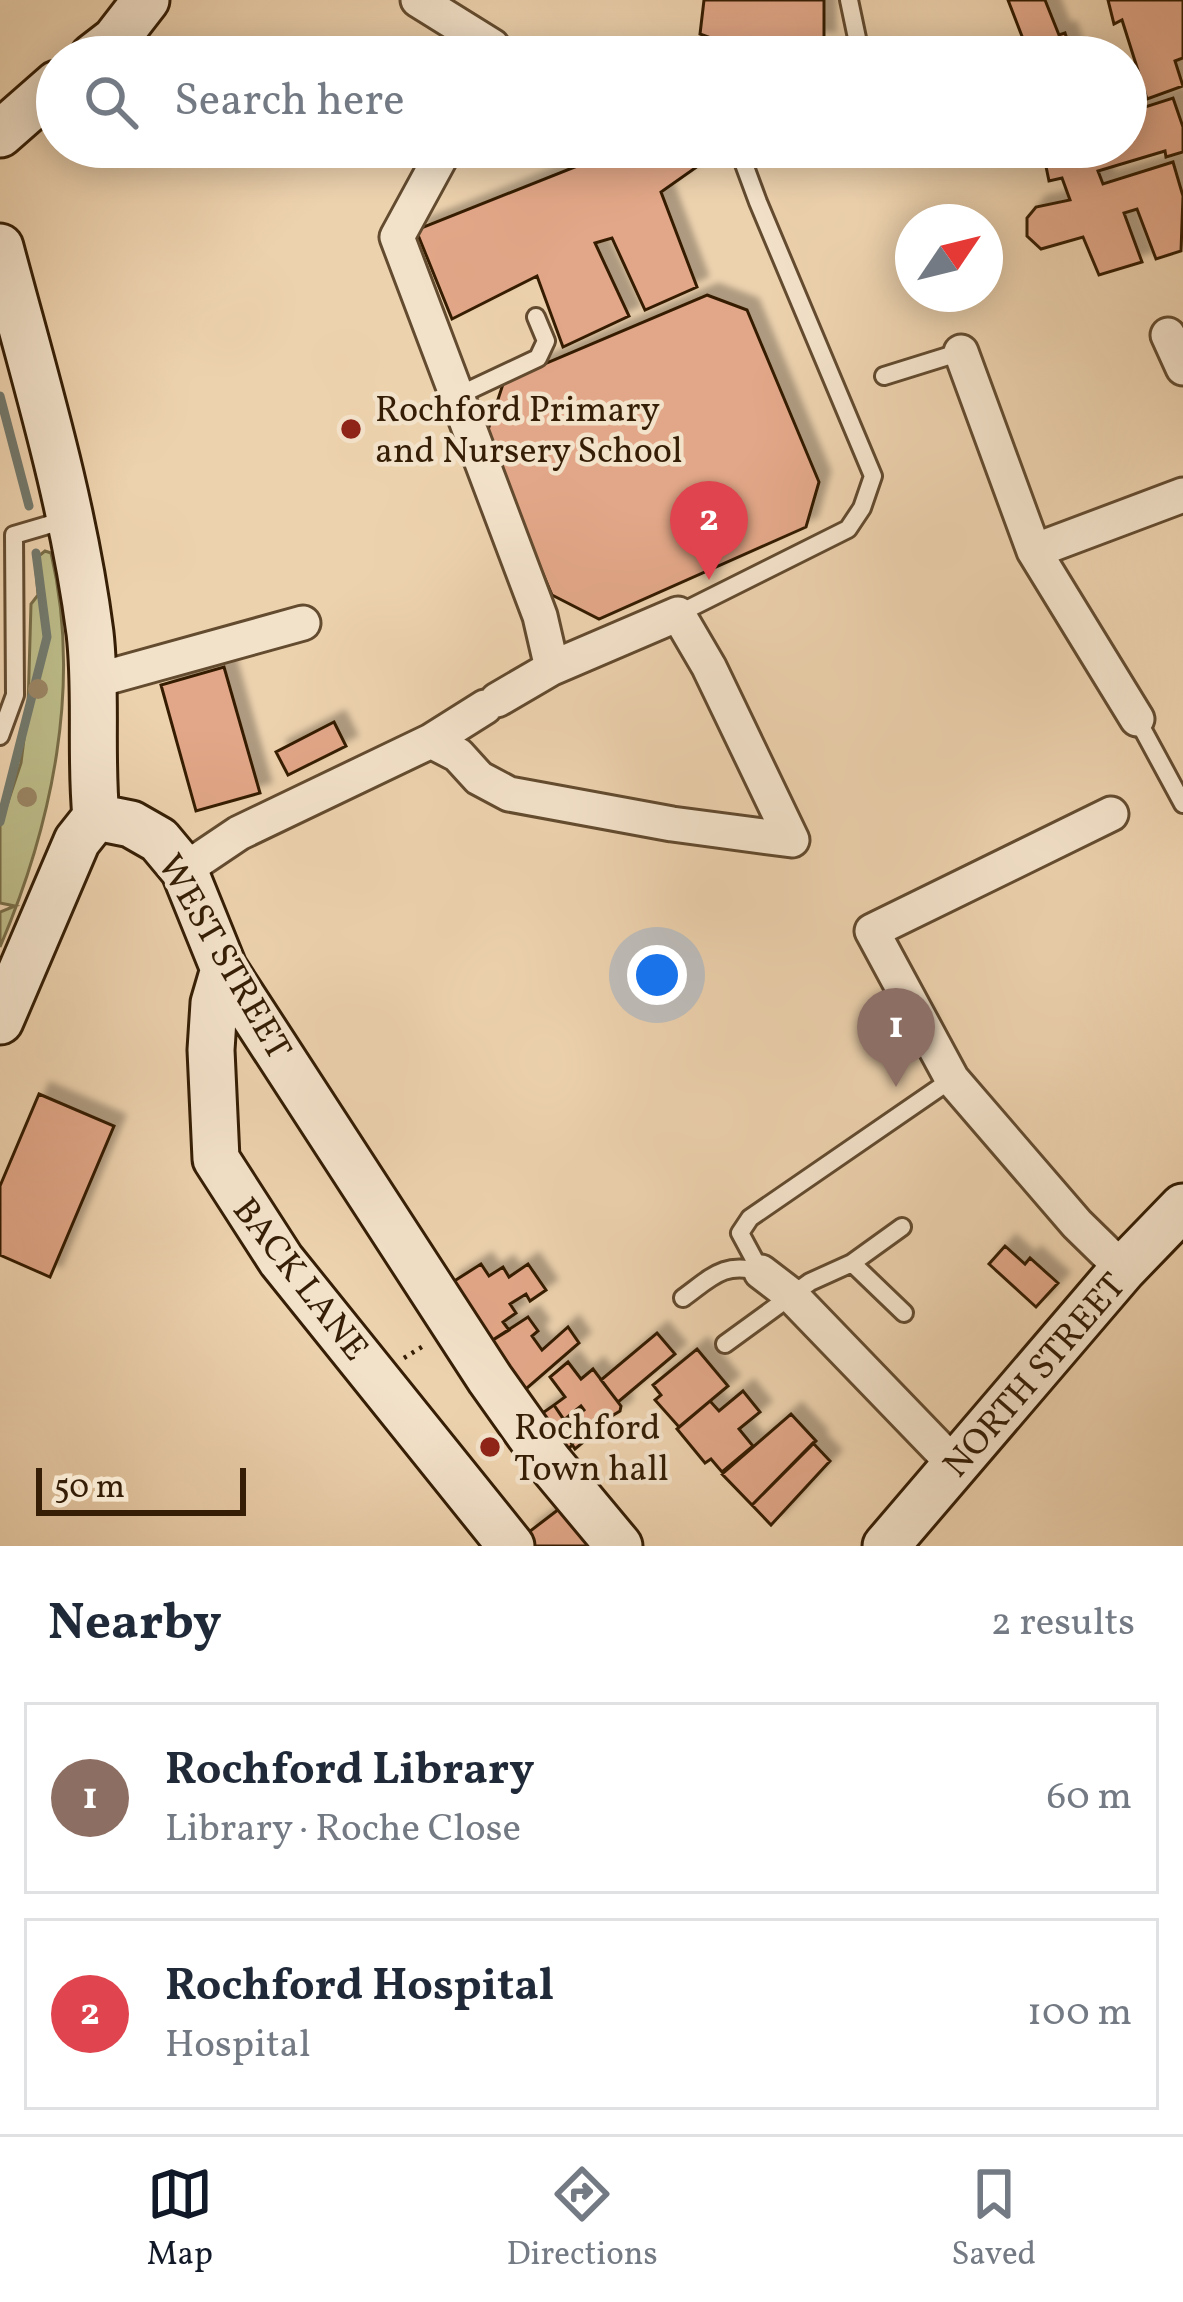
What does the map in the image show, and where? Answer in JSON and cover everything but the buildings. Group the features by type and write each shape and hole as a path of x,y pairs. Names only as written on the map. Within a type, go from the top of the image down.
{"street":[{"path":"119,36 146,0"},
{"path":"418,0 476,36"},
{"path":"0,134 36,102"},
{"path":"435,168 397,237 540,616 552,668"},
{"path":"0,247 72,518 90,638 96,817 77,841 0,1021"},
{"path":"1168,335 1183,368"},
{"path":"962,352 1034,550 1137,719"},
{"path":"1034,550 1183,495"},
{"path":"184,870 239,833 431,741 552,668 679,614 792,840 590,811 509,794 478,778 458,755 431,741"},
{"path":"90,682 303,623"},
{"path":"1111,814 872,931 952,1079 1123,1269"},
{"name":"WEST STREET","path":"96,817 131,824 159,840 184,870 224,969 549,1462 620,1546"},
{"name":"BACK LANE","path":"224,969 214,1003 210,1168 511,1546"},
{"name":"NORTH STREET","path":"886,1546 1123,1269 1176,1219"},
{"path":"761,1272 791,1295 955,1465"}],"lane":[{"path":"849,0 857,36"},
{"path":"679,614 848,529 862,508 873,476 745,168"},
{"path":"454,397 538,358 546,341 536,317"},
{"path":"884,376 962,352"},
{"path":"0,736 15,695 14,535 72,518"},
{"path":"1137,719 1183,804"},
{"path":"761,1272 740,1232 750,1218 952,1079"},
{"path":"725,1344 791,1295 852,1263 902,1227"},
{"path":"852,1263 904,1313"},
{"path":"682,1298 716,1274 738,1266 761,1272"}],"path":[{"path":"377,1376 455,1325"}],"shaded area":[{"path":"45,551 51,553 60,603 63,653 57,754 34,853 18,900 0,947 0,912 15,906 0,903 0,826 21,763 31,604 38,595 35,559"}],"waterway":[{"path":"0,396 29,506"},
{"path":"0,822 47,637 36,553"}],"place":[{"name":"Rochford Primary and Nursery School","path":"351,429"},
{"name":"Rochford Hospital","path":"709,580"},
{"name":"Rochford Library","path":"896,1087"},
{"name":"Rochford Town hall","path":"490,1447"}]}
